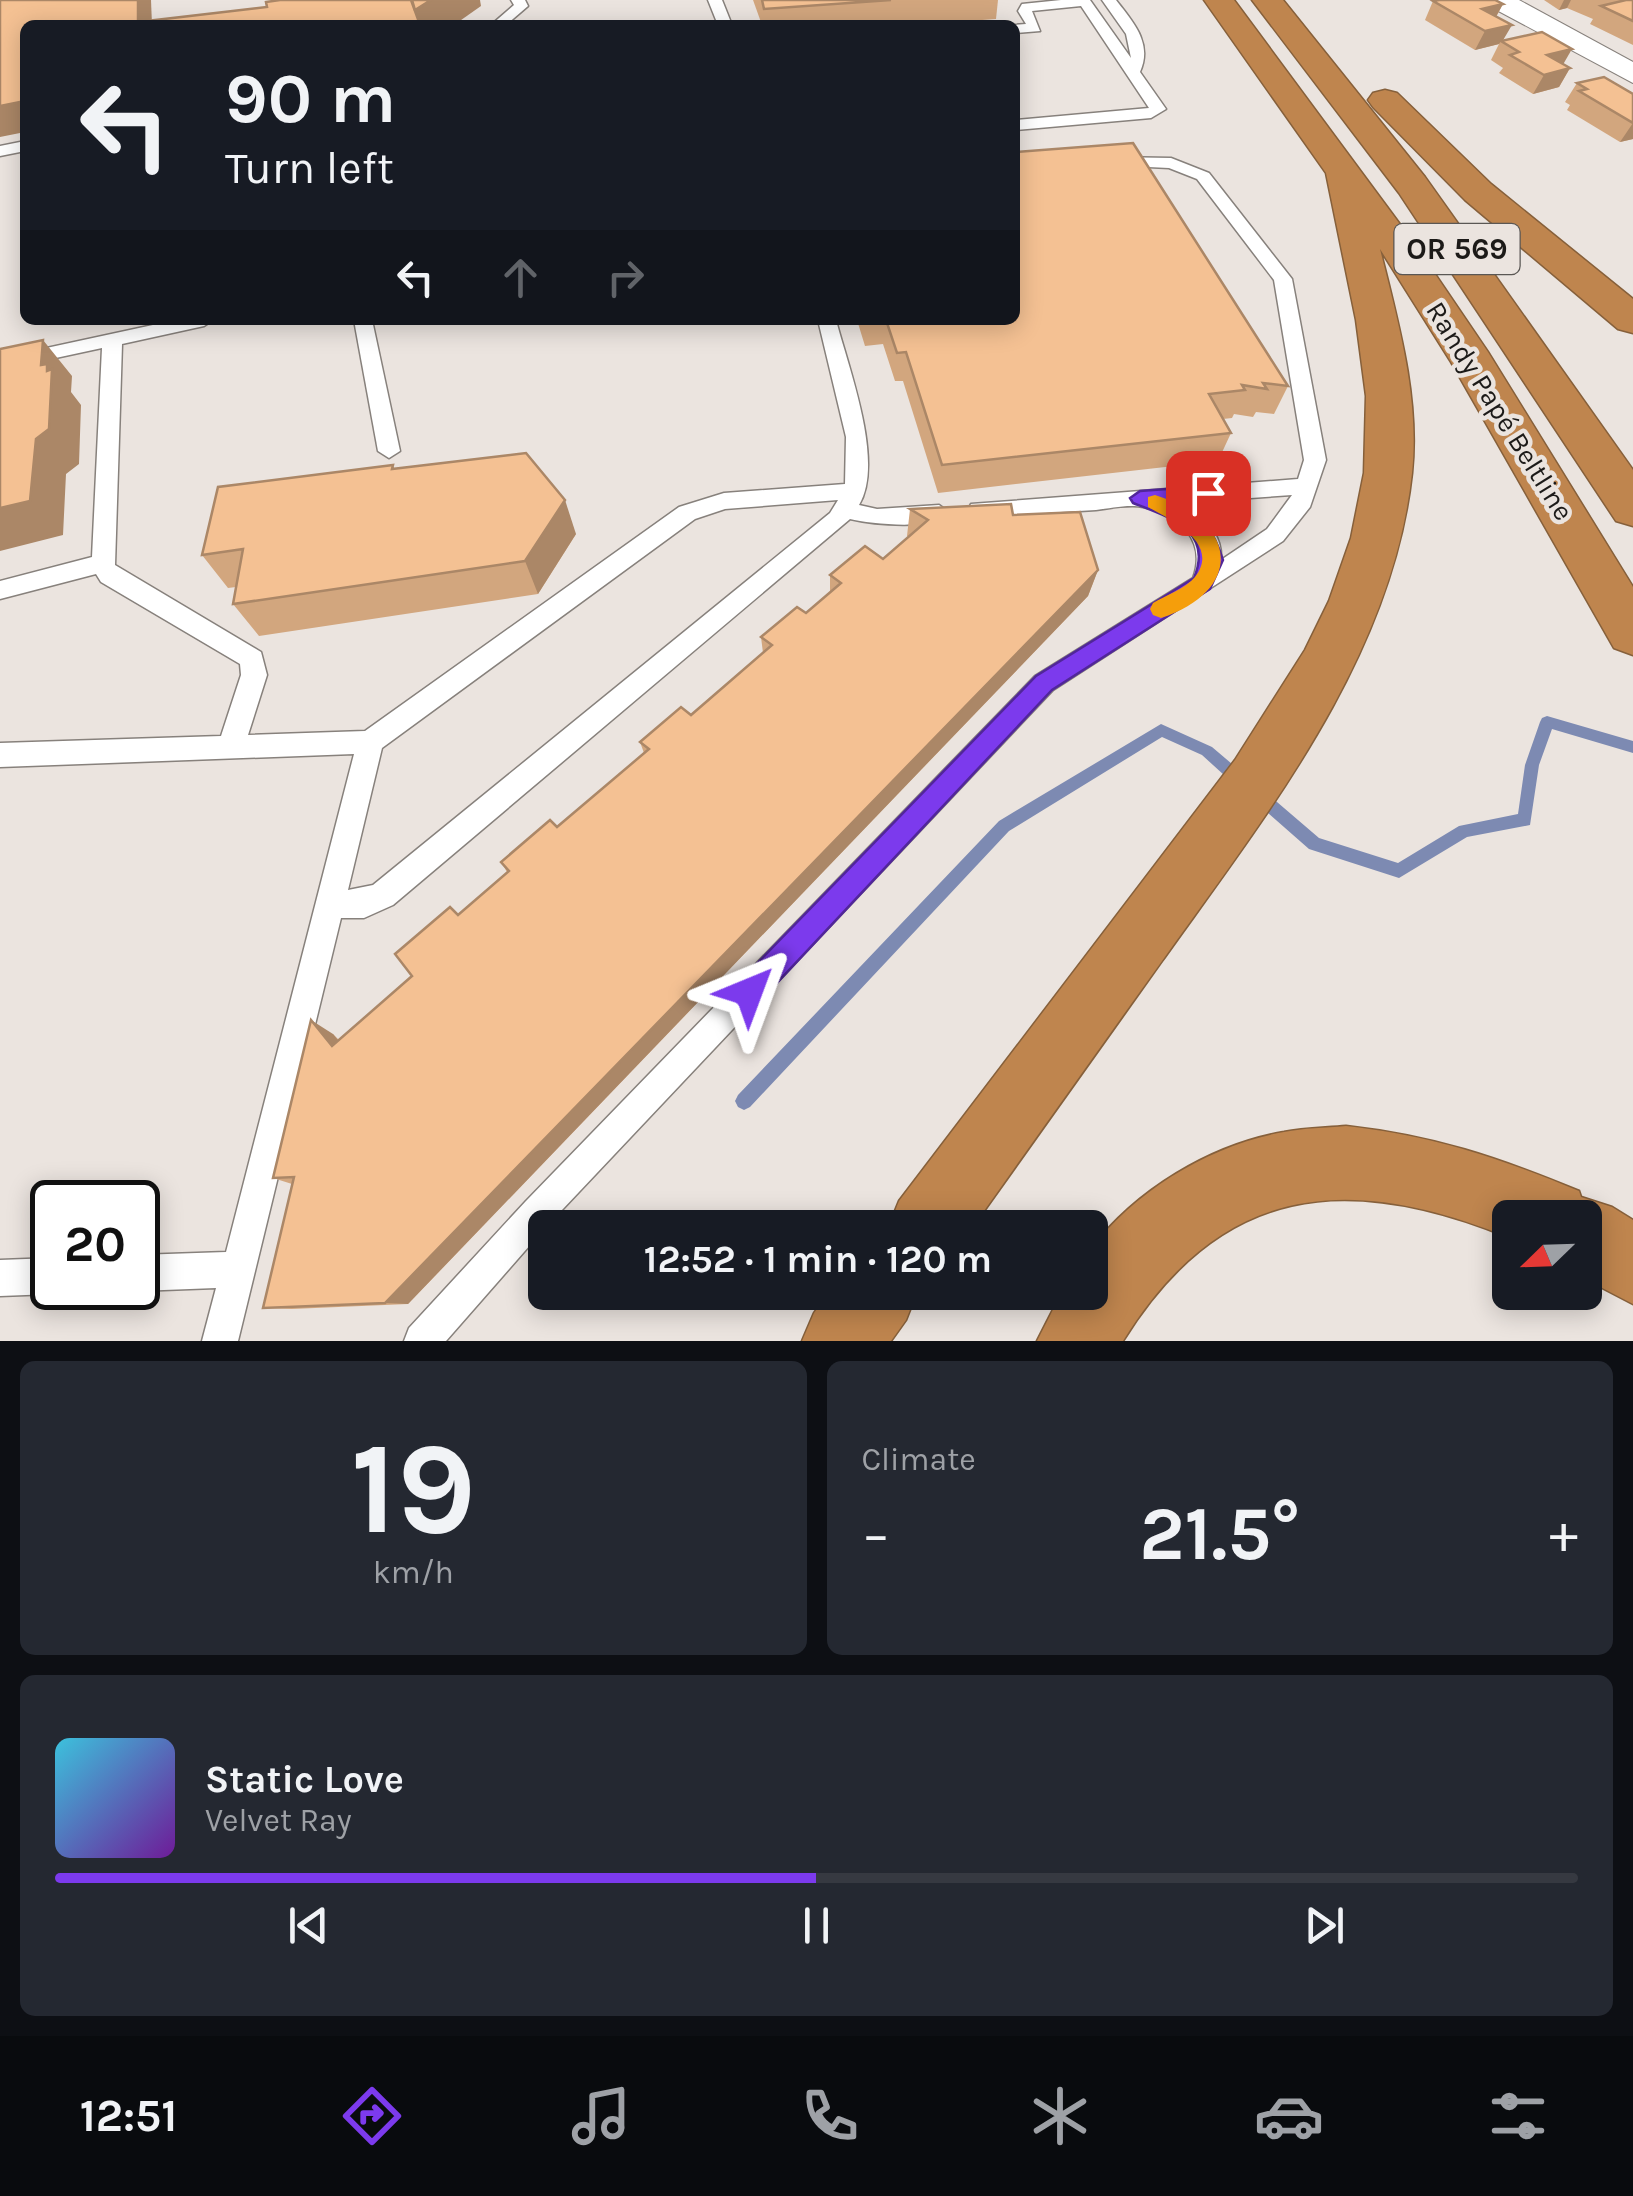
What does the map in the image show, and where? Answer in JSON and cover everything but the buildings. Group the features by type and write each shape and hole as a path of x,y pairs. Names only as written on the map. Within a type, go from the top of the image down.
{"highway":[{"name":"Randy Papé Beltline","path":"1218,0 1343,168 1472,362 1633,633"},
{"name":"Randy Papé Beltline","path":"1267,0 1315,56 1482,282 1633,508"},
{"path":"1315,56 1380,95 1478,192 1633,320"},
{"path":"939,1210 1197,860 1311,690 1352,610 1372,556 1388,472 1387,368 1380,326 1354,237 1343,168"},
{"path":"1077,1341 1112,1286 1155,1234 1196,1200 1242,1180 1290,1167 1347,1160 1410,1169 1490,1189 1514,1200"},
{"path":"1602,1245 1633,1264"},
{"path":"842,1341 865,1310"}],"street":[{"path":"1499,0 1633,74"}],"lane":[{"path":"504,20 522,6 518,0"},
{"path":"1020,29 1035,28 1025,12 1027,7 1109,0 1138,41 1139,62 1133,72"},
{"path":"1020,125 1158,109 1085,2"},
{"path":"422,1341 538,1213 1044,683 1275,535 1299,507 1316,460 1283,279 1213,184 1197,172 1156,161 1086,164"},
{"path":"0,364 184,325"},
{"path":"364,325 389,451"},
{"path":"332,904 364,904 383,895 851,501 856,436 829,325"},
{"path":"112,340 102,563 109,576 252,659 254,674 232,746"},
{"path":"0,755 370,742 687,513 724,501 851,501 877,517 1308,486"},
{"path":"1140,498 1185,515 1205,536 1212,560 1203,583"},
{"path":"0,590 102,563"},
{"path":"220,1341 370,742"},
{"path":"160,1272 239,1269"},
{"path":"0,1278 30,1277"}],"waterway":[{"path":"1257,794 1314,844 1399,871 1464,831 1525,820 1532,765 1547,722 1633,747"},
{"path":"744,1101 1004,826 1161,730 1207,751 1240,780"}],"slow traffic":[{"path":"1155,502 1185,515 1212,548 1210,570 1203,583 1161,609"}],"route":[{"path":"749,992 1044,683 1203,583 1212,560 1212,548 1205,536 1185,515 1140,498 1208,493"}]}
